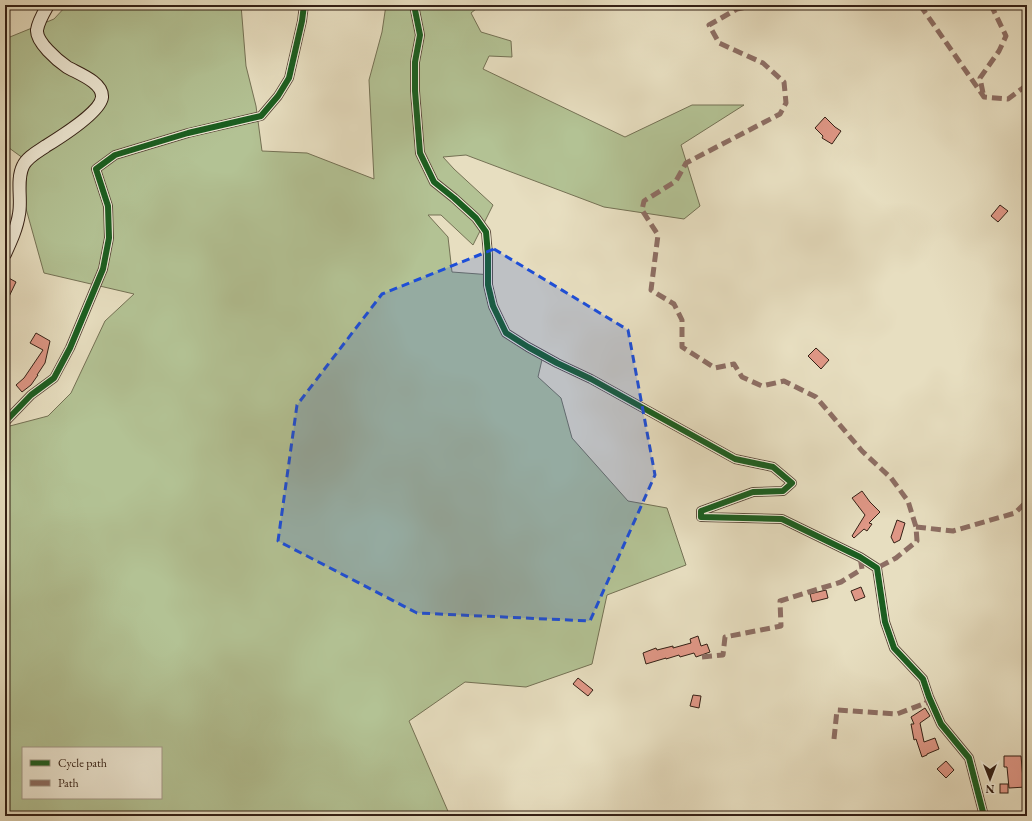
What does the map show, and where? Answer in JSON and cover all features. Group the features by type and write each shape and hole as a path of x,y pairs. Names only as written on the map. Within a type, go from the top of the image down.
{"main road":[{"path":"5,254 14,234 19,214 20,177 23,166 36,153 87,117 99,106 102,96 99,88 89,79 66,66 46,49 39,40 37,30 39,22 48,5"}],"street":[{"path":"5,422 31,395 54,378 70,348 103,269 109,238 108,206 96,169 115,155 188,133 261,116 278,96 289,78 302,21 304,5"},
{"path":"414,5 420,35 415,62 415,91 420,153 434,182 476,218 486,232 488,285 494,306 506,333 545,357 591,379 735,459 773,467 792,483 783,491 753,492 701,511 701,517 782,519 860,557 877,568 884,622 894,648 923,679 941,724 969,758 984,816"}],"highlighted area":[{"path":"494,249 628,330 655,475 590,621 417,613 278,541 297,405 382,294"}],"green space":[{"path":"67,5 241,5 246,66 256,106 262,151 307,153 374,179 369,80 382,32 386,5 481,5 471,13 481,32 511,41 512,57 489,56 483,69 625,137 692,105 744,105 681,145 700,206 684,219 604,207 466,155 443,157 493,205 473,245 441,215 428,215 448,237 452,272 492,275 491,307 503,336 544,351 538,377 561,398 572,438 628,501 667,508 686,565 607,595 592,664 526,687 465,682 409,721 450,816 5,816 6,427 48,416 71,393 105,321 134,294 44,273 25,205 27,161 5,145 5,39 54,19"}],"building":[{"path":"825,117 841,131 832,144 822,138 823,136 815,128"},
{"path":"1000,205 1008,211 998,222 991,216"},
{"path":"5,276 16,282 5,305"},
{"path":"36,333 50,341 45,363 31,385 22,392 16,385 24,378 43,350 30,343"},
{"path":"816,348 829,360 821,369 808,356"},
{"path":"862,491 880,512 869,523 872,524 867,531 864,529 854,538 852,536 865,515 852,498"},
{"path":"897,520 905,523 900,540 894,543 891,537"},
{"path":"861,587 865,597 855,601 851,591"},
{"path":"826,590 828,598 812,602 810,594"},
{"path":"698,636 701,646 707,644 710,652 696,657 694,653 680,657 679,655 646,664 643,653 656,648 657,650 673,646 673,648 691,643 690,639"},
{"path":"578,678 593,690 588,696 573,684"},
{"path":"693,695 701,696 699,708 690,706"},
{"path":"925,708 930,716 920,723 924,742 935,738 939,749 922,757 916,739 914,740 911,724 914,724 911,717"},
{"path":"1004,756 1021,756 1023,779 1026,779 1026,787 1009,788 1007,767 1004,767"},
{"path":"946,761 954,770 946,778 937,769"},
{"path":"1000,784 1008,784 1008,793 1000,793"}],"marked path":[{"path":"758,5 737,9 709,25 719,43 763,63 784,82 786,103 780,114 686,163 676,181 644,201 642,210 658,235 651,290 674,304 682,320 682,347 715,368 734,364 742,377 762,386 784,381 816,397 862,451 891,478 908,501 916,527 917,541 896,558 877,568"},
{"path":"920,5 984,97 1008,99 1027,85"},
{"path":"983,93 980,78 999,51 1006,36 991,5"},
{"path":"916,527 953,531 1015,513 1027,501"},
{"path":"702,657 723,655 725,637 781,626 780,601 841,582 862,569 860,557"},
{"path":"834,739 837,710 897,714 926,703 929,697"}],"cycle path":[{"path":"5,422 31,395 54,378 70,348 103,269 109,238 108,206 96,169 115,155 188,133 261,116 278,96 289,78 302,21 304,5"},
{"path":"414,5 420,35 415,62 415,91 420,153 434,182 476,218 486,232 488,285 493,306 506,333 557,363 591,379 735,459 773,467 792,483 783,491 753,492 701,511 701,517 782,519 860,557 877,568 885,622 894,648 923,679 941,724 969,758 984,816"}]}
